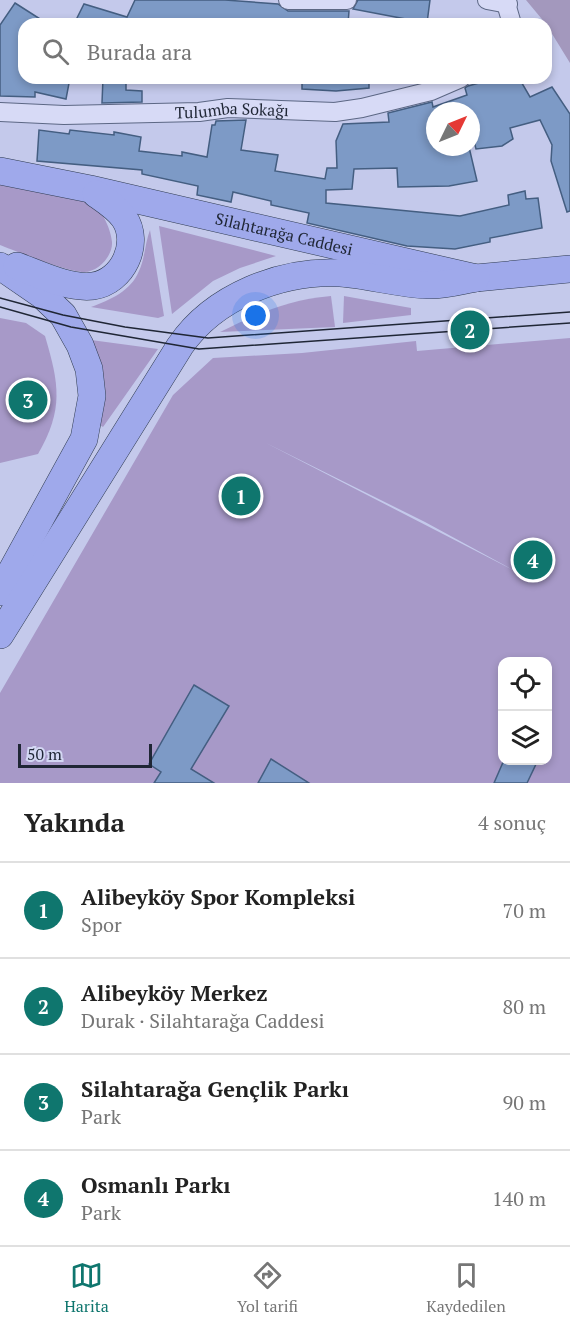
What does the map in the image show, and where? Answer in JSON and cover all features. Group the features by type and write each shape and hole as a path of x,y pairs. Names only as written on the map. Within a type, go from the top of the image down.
{"main road":[{"name":"Silahtarağa Caddesi","path":"0,171 90,189 476,278 570,269"},
{"path":"0,260 80,286 108,282 118,273 126,260 130,233 124,219 90,189"},
{"path":"0,267 42,295 63,315 80,345 88,369 92,396 84,438 0,592"},
{"path":"0,634 180,346 204,319 244,294 269,283 314,274 363,275 427,285 476,278"}],"street":[{"path":"288,0 348,0"},
{"path":"487,0 506,2 510,18"},
{"name":"Tulumba Sokağı","path":"0,112 75,115 199,112 228,108 335,112 362,108 431,91 447,84"}],"shaded area":[{"path":"526,0 570,0 570,63 552,34 552,18 541,18"},
{"path":"0,182 76,197 94,205 110,232 112,247 107,258 99,266 84,272 66,269 0,245"},
{"path":"159,226 276,256 240,268 213,281 172,314"},
{"path":"150,230 164,316 158,318 91,307 112,298 131,284 141,266"},
{"path":"331,296 335,327 220,332 274,308"},
{"path":"344,296 411,308 411,315 343,323"},
{"path":"0,318 26,323 45,336 56,383 56,396 52,423 38,454 0,463"},
{"path":"570,338 570,783 0,783 0,693 173,395 213,358 302,353 416,341 417,351","holes":["266,443 425,522 513,570"]},
{"path":"91,340 158,349 103,427 100,425 105,397"}],"building":[{"path":"135,0 225,0 278,4 288,11 349,11 348,18 77,18 84,4 127,17"},
{"path":"358,0 430,0 428,18 401,18 353,9"},
{"path":"15,3 39,18 18,18 18,84 69,84 66,99 35,92 35,97 0,96 0,25"},
{"path":"103,84 126,84 126,90 142,91 142,102 102,103"},
{"path":"302,84 369,84 369,88 336,91 302,89"},
{"path":"475,84 522,84 530,97 552,87 570,114 570,211 567,212 551,161 552,145 540,120 510,128 513,139 502,146 480,149 480,102 447,102 467,95 465,88"},
{"path":"426,104 426,156 471,156 477,181 449,186 398,187 397,168 354,169 352,189 326,190 326,203 460,216 509,205 508,195 525,191 526,199 538,198 542,228 490,238 490,242 455,249 407,246 307,223 309,213 271,205 271,201 233,192 231,202 197,195 198,186 142,174 142,170 37,161 39,130 69,134 70,130 114,135 114,132 141,137 139,151 182,156 182,152 207,157 212,125 215,125 216,121 246,120 241,150 278,155 275,171 325,179 327,168 337,168 336,141 343,124 389,122 388,113"},
{"path":"194,685 229,706 191,769 214,783 154,783 161,772 149,764"},
{"path":"271,759 309,783 258,783"},
{"path":"502,765 536,765 527,783 494,783"}],"tram line":[{"path":"0,298 63,315 125,327 208,338 570,312"},
{"path":"0,307 71,327 199,349 570,323"}],"place":[{"name":"Alibeyköy Merkez","path":"470,330"},
{"name":"Silahtarağa Gençlik Parkı","path":"28,400"},
{"name":"Alibeyköy Spor Kompleksi","path":"241,496"},
{"name":"Osmanlı Parkı","path":"533,560"}]}
